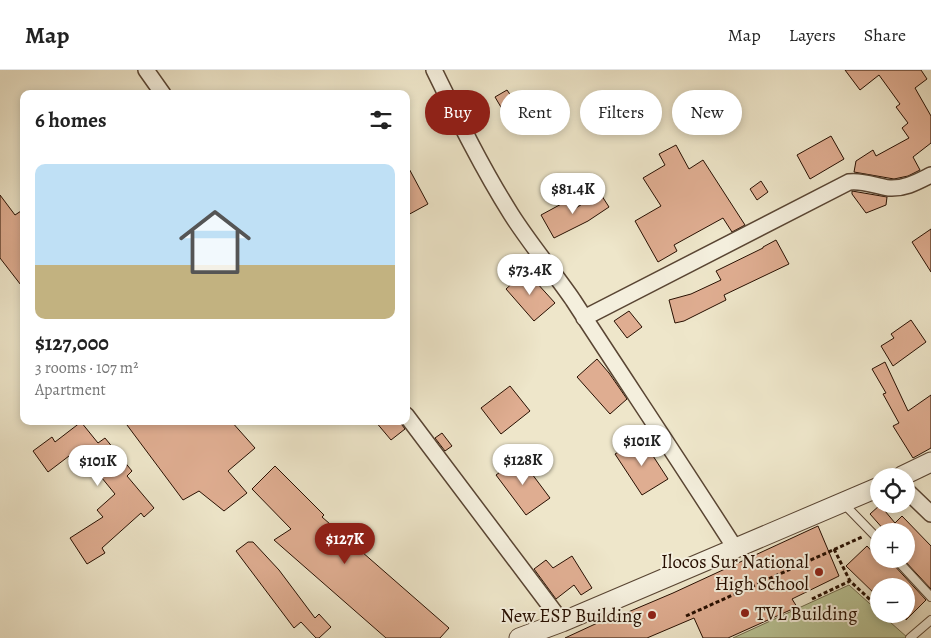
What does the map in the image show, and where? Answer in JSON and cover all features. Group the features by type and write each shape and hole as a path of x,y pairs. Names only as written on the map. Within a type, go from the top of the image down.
{"street":[{"path":"146,70 160,90"},
{"path":"434,70 454,112 531,246 566,290 735,548"},
{"path":"584,318 849,182 856,181 888,188 900,188 911,186 931,175"},
{"path":"410,420 562,622"},
{"path":"915,470 931,462"},
{"path":"520,638 562,622 870,491"},
{"path":"915,499 931,514"}],"lane":[{"path":"843,502 870,531"},
{"path":"904,568 931,597"},
{"path":"910,638 931,620"}],"path":[{"path":"686,616 834,548 870,534"},
{"path":"834,548 850,581 870,600"},
{"path":"812,599 850,581"}],"green space":[{"path":"849,585 870,604 870,623 891,623 908,638 733,638"}],"building":[{"path":"845,70 921,70 927,79 915,88 931,116 931,143 913,157 920,170 908,176 894,179 854,172 856,161 873,150 876,156 909,138 902,128 908,123 896,107 900,104 879,75 860,90"},
{"path":"500,94 500,106 495,97"},
{"path":"831,136 844,159 810,179 797,155"},
{"path":"676,145 689,169 703,160 745,225 732,232 723,218 674,245 677,251 658,262 635,221 661,206 643,178 665,165 659,154"},
{"path":"410,170 428,204 410,214"},
{"path":"761,181 768,192 757,200 750,189"},
{"path":"852,191 887,197 886,205 866,213 852,194"},
{"path":"600,193 609,207 588,221 554,238 541,215 565,202 571,211"},
{"path":"0,195 15,215 20,212 20,284 0,258"},
{"path":"931,229 931,272 912,242"},
{"path":"776,240 789,264 724,295 726,300 684,321 675,323 669,300 691,294 721,280 716,271"},
{"path":"526,271 555,303 534,321 506,289"},
{"path":"629,311 642,327 627,338 614,321"},
{"path":"911,320 926,342 893,366 881,346 894,338 891,334"},
{"path":"597,359 627,399 610,414 577,377"},
{"path":"885,362 908,411 931,395 931,448 913,458 893,426 899,423 883,394 886,393 872,369"},
{"path":"510,386 530,411 501,434 481,408"},
{"path":"77,425 83,425 98,443 105,438 132,471 127,476 154,508 144,517 141,513 102,548 105,553 87,564 70,538 103,517 97,510 115,494 84,456 74,463 69,456 48,472 33,451 52,437 55,442"},
{"path":"127,425 235,425 255,448 228,471 247,493 224,511 199,491 183,500"},
{"path":"378,425 402,425 405,429 391,440"},
{"path":"442,433 452,446 445,451 435,438"},
{"path":"642,439 668,479 642,495 615,454"},
{"path":"520,458 550,498 526,515 496,475"},
{"path":"275,466 324,515 322,517 449,628 440,638 386,638 274,540 291,529 252,489"},
{"path":"887,513 895,523 878,523 870,514"},
{"path":"902,516 909,523 895,523"},
{"path":"818,526 839,576 792,599 797,607 728,638 703,638 694,618 647,638 565,638 606,619 607,621 673,593"},
{"path":"915,529 931,546 931,589 911,568 915,568"},
{"path":"248,542 253,542 279,570 315,618 319,614 331,627 319,638 316,638 301,622 294,628 236,551"},
{"path":"867,546 870,549 870,568 897,568 906,578 870,578 870,589 846,566"},
{"path":"572,556 592,588 581,595 574,585 556,599 534,569 546,560 553,568"},
{"path":"915,588 926,600 915,611"}],"place":[{"name":"Ilocos Sur National High School","path":"819,572"},
{"name":"TVL Building","path":"745,613"},
{"name":"New ESP Building","path":"652,615"}]}
